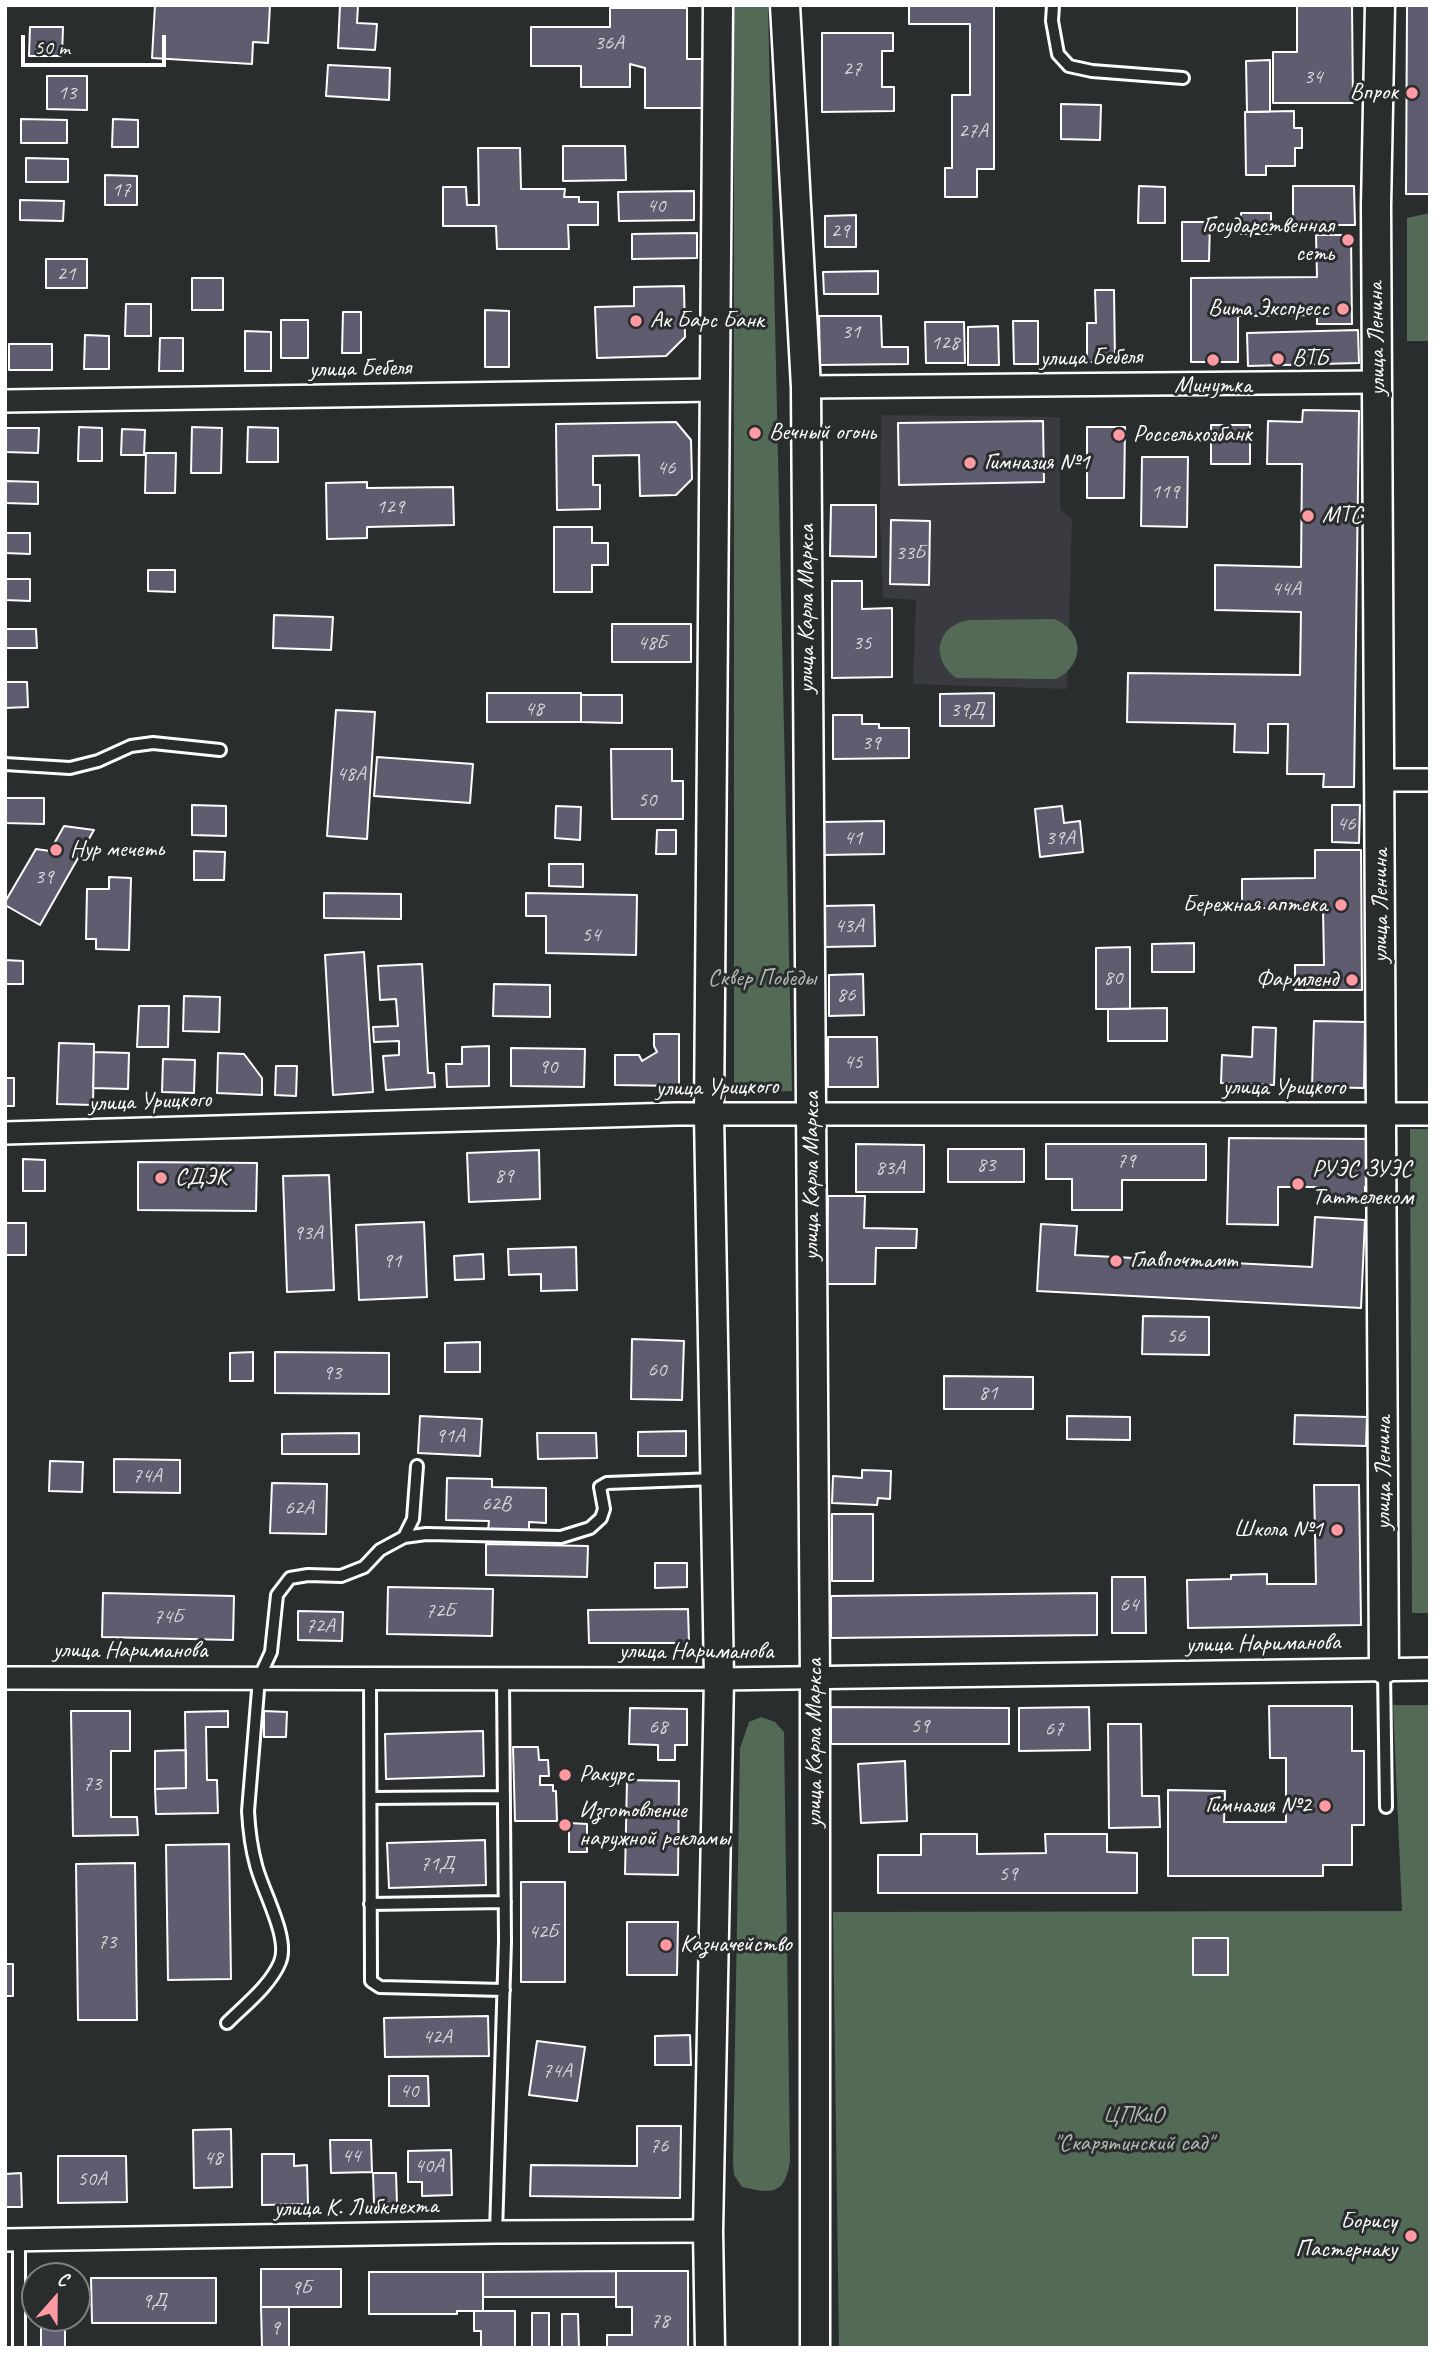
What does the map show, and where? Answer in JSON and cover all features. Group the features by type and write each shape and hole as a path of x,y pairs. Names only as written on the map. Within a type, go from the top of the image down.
{"main road":[{"path":"710,2348 708,2231 719,1679 709,1114 718,5"},
{"name":"улица Карла Маркса","path":"786,5 806,387 815,1678 815,2348"},
{"name":"улица Ленина","path":"1380,5 1376,206 1384,1669"}],"street":[{"name":"улица Бебеля","path":"806,387 1378,382"},
{"name":"улица Бебеля","path":"5,401 716,390"},
{"path":"1380,780 1430,780"},
{"name":"улица Урицкого","path":"5,1133 709,1114 1430,1114"},
{"name":"улица Нариманова","path":"5,1678 719,1679 1430,1669"},
{"name":"улица К. Либкнехта","path":"12,2240 708,2231"}],"lane":[{"path":"1053,5 1052,21 1058,54 1069,66 1092,71 1183,78"},
{"path":"5,764 70,768 98,761 131,746 153,743 220,750"},
{"path":"404,1536 413,1519 416,1466"},
{"path":"227,2023 270,1977 281,1960 283,1947 255,1863 248,1811 258,1678 271,1652 278,1595 290,1578 308,1574 341,1576 363,1567 380,1550 404,1536 426,1534 561,1537 590,1528 601,1518 604,1509 600,1487 607,1483 715,1479"},
{"name":"улица Ленина","path":"1384,1669 1385,1808"},
{"path":"370,1678 370,1981 380,1987 504,1990"},
{"path":"496,2232 504,1990 503,1678"},
{"path":"370,1798 504,1797"},
{"path":"370,1904 505,1902"},
{"path":"12,2240 19,2348"}],"shaded area":[{"path":"881,415 1060,417 1060,509 1072,520 1067,689 913,684 916,600 883,598 880,518"}],"green space":[{"name":"Сквер Победы","path":"734,5 768,5 792,1091 734,1093"},
{"path":"1430,213 1430,341 1407,341 1407,218"},
{"path":"1054,619 1071,631 1078,648 1072,665 1056,679 956,678 942,662 940,644 943,636 957,623 968,620"},
{"path":"1410,1129 1430,1129 1430,1613 1412,1613"},
{"name":"ЦПКиО \"Скарятинский сад\"","path":"1393,1705 1430,1705 1430,2348 839,2348 833,1912 1402,1911"},
{"path":"761,1717 775,1722 784,1732 790,2161 781,2186 769,2191 742,2187 734,2175 733,2162 740,1748 749,1722"}],"building":[{"path":"155,5 270,5 268,43 253,42 252,64 152,58"},
{"path":"340,5 358,5 357,23 377,24 375,50 338,48"},
{"path":"909,5 994,5 994,169 977,169 977,197 945,197 945,168 952,168 952,95 970,95 970,24 909,24"},
{"path":"1297,5 1352,5 1353,103 1273,103 1273,52 1297,52"},
{"path":"1407,5 1430,5 1430,194 1406,194"},
{"path":"610,8 687,8 687,59 703,59 703,108 645,108 645,68 630,64 630,87 581,87 581,66 531,66 531,27 610,27"},
{"path":"30,27 63,27 62,56 29,56"},
{"path":"822,33 893,33 893,51 882,51 882,87 894,87 894,111 822,112"},
{"path":"1270,60 1270,112 1247,112 1246,61"},
{"path":"328,65 390,68 389,100 326,96"},
{"path":"47,76 87,76 87,110 47,109"},
{"path":"1061,104 1101,105 1100,140 1061,139"},
{"path":"1294,111 1294,128 1302,128 1302,148 1295,148 1295,166 1266,166 1266,175 1246,175 1245,112"},
{"path":"21,119 67,120 67,143 21,143"},
{"path":"113,119 138,120 138,147 112,147"},
{"path":"563,146 625,146 626,180 563,181"},
{"path":"478,148 520,148 521,189 565,189 564,197 579,197 579,202 598,202 598,225 568,225 569,249 497,249 496,226 443,226 443,187 466,187 467,205 479,205"},
{"path":"26,158 68,159 68,182 26,182"},
{"path":"105,175 137,176 137,205 105,205"},
{"path":"1139,186 1165,187 1165,223 1138,223"},
{"path":"1293,186 1354,186 1355,225 1293,225"},
{"path":"694,191 694,220 619,221 618,192"},
{"path":"20,200 64,201 63,221 20,220"},
{"path":"1241,213 1271,213 1271,234 1241,234"},
{"path":"856,215 856,247 825,247 825,216"},
{"path":"1182,222 1210,222 1209,261 1182,261"},
{"path":"697,233 697,258 632,259 632,234"},
{"path":"1316,235 1351,235 1352,324 1317,324 1317,315 1238,316 1238,362 1191,362 1191,278 1317,277"},
{"path":"46,259 87,259 87,288 46,288"},
{"path":"878,271 878,294 824,294 823,272"},
{"path":"192,278 223,278 223,310 192,310"},
{"path":"684,286 685,337 666,356 597,358 595,307 634,306 634,287"},
{"path":"1095,290 1114,290 1115,362 1087,362 1087,323 1096,323"},
{"path":"126,304 151,304 151,336 125,336"},
{"path":"485,310 509,311 509,367 485,367"},
{"path":"343,312 361,312 361,353 342,353"},
{"path":"819,316 881,316 882,347 908,347 908,364 820,365"},
{"path":"281,320 308,320 308,358 281,358"},
{"path":"1013,321 1038,321 1038,364 1014,364"},
{"path":"925,322 964,322 965,363 926,363"},
{"path":"998,326 999,365 968,365 968,327"},
{"path":"1358,330 1359,363 1248,366 1247,333"},
{"path":"245,331 271,332 271,371 245,371"},
{"path":"85,335 109,336 109,369 84,369"},
{"path":"160,338 183,338 183,371 159,371"},
{"path":"9,344 52,344 52,370 9,370"},
{"path":"1303,410 1359,411 1354,787 1323,787 1324,774 1287,774 1288,724 1268,724 1268,753 1234,752 1235,724 1127,722 1128,673 1300,675 1301,612 1215,610 1215,565 1301,567 1302,464 1267,464 1268,421 1302,422"},
{"path":"1043,421 1044,482 899,485 898,423"},
{"path":"676,422 691,440 692,479 676,495 640,496 639,455 593,456 593,485 600,485 600,509 557,510 556,424"},
{"path":"1211,425 1250,425 1250,464 1211,464"},
{"path":"79,427 102,428 102,461 78,461"},
{"path":"192,427 222,428 221,473 191,473"},
{"path":"248,427 278,428 278,462 247,462"},
{"path":"1087,427 1125,427 1124,498 1087,498"},
{"path":"6,428 39,428 38,453 5,452"},
{"path":"122,429 145,430 144,455 121,455"},
{"path":"146,453 176,453 175,493 145,493"},
{"path":"1142,457 1188,457 1187,527 1141,526"},
{"path":"5,481 38,482 38,504 5,503"},
{"path":"367,482 367,488 453,487 454,525 367,527 367,538 327,539 326,483"},
{"path":"831,505 876,505 876,557 830,556"},
{"path":"891,520 930,521 929,585 890,584"},
{"path":"554,527 592,527 592,543 608,543 608,565 592,565 592,592 554,592"},
{"path":"5,533 30,533 30,554 5,553"},
{"path":"148,570 175,570 175,592 148,591"},
{"path":"5,579 30,579 30,601 5,600"},
{"path":"832,581 862,581 862,609 892,608 892,677 832,678"},
{"path":"274,615 333,617 331,650 273,648"},
{"path":"612,624 691,624 691,662 612,662"},
{"path":"5,629 36,629 37,648 5,648"},
{"path":"5,682 27,682 28,707 5,708"},
{"path":"487,693 581,693 581,722 487,722"},
{"path":"994,693 994,726 940,726 940,694"},
{"path":"581,695 622,695 622,723 581,722"},
{"path":"336,710 375,712 367,839 327,836"},
{"path":"833,715 862,715 862,724 879,724 879,728 909,728 909,758 833,759"},
{"path":"611,749 672,749 672,781 683,781 683,819 612,819"},
{"path":"377,757 473,764 470,803 374,796"},
{"path":"5,798 44,798 44,824 5,823"},
{"path":"192,805 226,806 226,836 192,835"},
{"path":"1332,805 1360,805 1359,843 1332,842"},
{"path":"556,806 581,807 580,840 555,838"},
{"path":"1062,806 1064,823 1080,821 1083,852 1040,857 1035,809"},
{"path":"884,821 884,854 823,855 823,822"},
{"path":"64,826 94,830 40,925 5,905 5,902 36,849 50,851"},
{"path":"657,830 676,830 676,854 656,854"},
{"path":"1315,850 1361,850 1362,990 1295,990 1295,965 1324,965 1323,908 1242,908 1242,879 1315,878"},
{"path":"194,851 225,852 224,880 194,880"},
{"path":"549,864 583,864 583,887 549,886"},
{"path":"109,877 131,878 129,950 96,949 96,939 86,939 87,889 109,889"},
{"path":"324,893 401,894 401,919 324,918"},
{"path":"526,893 637,895 636,955 546,953 546,916 526,916"},
{"path":"874,905 875,946 823,947 823,906"},
{"path":"1194,943 1194,972 1152,972 1152,944"},
{"path":"1130,947 1130,1009 1096,1009 1096,948"},
{"path":"364,952 373,1092 333,1095 325,955"},
{"path":"5,960 23,961 23,984 5,984"},
{"path":"422,964 428,1073 434,1073 435,1087 386,1090 383,1056 399,1055 399,1041 374,1042 373,1027 398,1026 396,999 380,1000 378,966"},
{"path":"863,974 864,1015 829,1016 829,975"},
{"path":"494,984 550,985 550,1017 493,1016"},
{"path":"184,996 220,997 219,1032 183,1031"},
{"path":"139,1006 169,1006 168,1047 137,1047"},
{"path":"1167,1008 1167,1041 1108,1041 1108,1009"},
{"path":"1314,1021 1365,1022 1364,1088 1312,1087"},
{"path":"1253,1027 1276,1028 1274,1085 1221,1083 1222,1055 1252,1057"},
{"path":"654,1034 679,1034 679,1086 615,1085 615,1055 639,1055 642,1061 657,1052"},
{"path":"828,1037 877,1037 878,1087 828,1087"},
{"path":"59,1043 94,1044 93,1105 57,1104"},
{"path":"489,1046 489,1086 447,1087 446,1064 462,1064 462,1047"},
{"path":"511,1048 585,1049 584,1087 511,1086"},
{"path":"94,1052 129,1053 128,1089 93,1088"},
{"path":"218,1053 244,1054 262,1078 262,1095 217,1093"},
{"path":"163,1059 195,1060 194,1093 162,1092"},
{"path":"276,1066 297,1066 296,1096 275,1095"},
{"path":"5,1078 14,1078 14,1106 5,1106"},
{"name":"РУЭС ЗУЭС Таттелеком","path":"1229,1138 1371,1139 1371,1181 1365,1187 1365,1203 1322,1203 1322,1187 1278,1187 1278,1225 1227,1224"},
{"path":"856,1144 924,1145 924,1192 856,1192"},
{"path":"1046,1144 1206,1144 1206,1180 1122,1180 1122,1210 1072,1210 1072,1179 1046,1179"},
{"path":"948,1149 1024,1149 1024,1182 948,1182"},
{"path":"539,1150 540,1199 469,1202 467,1153"},
{"path":"23,1159 45,1160 45,1191 23,1191"},
{"path":"138,1162 257,1163 256,1211 138,1210"},
{"path":"329,1175 334,1290 287,1292 283,1176"},
{"path":"828,1196 865,1196 864,1228 917,1229 916,1248 876,1248 875,1284 827,1284"},
{"name":"Главпочтамт","path":"1315,1217 1365,1220 1361,1308 1037,1291 1041,1224 1077,1226 1075,1255 1312,1267"},
{"path":"424,1222 427,1297 359,1300 356,1225"},
{"path":"5,1223 26,1223 26,1255 5,1255"},
{"path":"576,1247 577,1290 541,1291 541,1274 509,1275 508,1249"},
{"path":"483,1254 484,1279 455,1280 454,1256"},
{"path":"1143,1316 1209,1317 1209,1355 1142,1354"},
{"path":"632,1339 684,1341 682,1400 631,1399"},
{"path":"480,1342 480,1372 445,1372 445,1343"},
{"path":"253,1352 253,1381 230,1381 230,1353"},
{"path":"275,1352 389,1353 389,1394 275,1393"},
{"path":"944,1376 1033,1377 1033,1409 944,1409"},
{"path":"1295,1415 1367,1417 1366,1446 1294,1444"},
{"path":"420,1416 482,1419 480,1456 418,1453"},
{"path":"1067,1416 1130,1417 1130,1440 1067,1439"},
{"path":"686,1431 686,1456 638,1456 638,1432"},
{"path":"359,1433 359,1454 282,1454 282,1434"},
{"path":"537,1433 596,1433 597,1458 538,1459"},
{"path":"114,1459 180,1460 180,1493 114,1492"},
{"path":"50,1461 83,1462 82,1492 49,1491"},
{"path":"862,1470 891,1471 890,1499 878,1498 877,1505 832,1503 833,1476 862,1478"},
{"path":"447,1478 492,1479 492,1487 546,1488 546,1523 529,1522 529,1532 488,1531 489,1521 446,1520"},
{"path":"272,1483 327,1484 326,1534 270,1533"},
{"name":"Школа №1","path":"1314,1485 1359,1485 1361,1625 1188,1628 1187,1580 1231,1579 1231,1575 1267,1574 1267,1584 1316,1584"},
{"path":"832,1514 873,1514 873,1581 832,1581"},
{"path":"486,1544 588,1546 587,1577 486,1575"},
{"path":"655,1563 687,1563 687,1587 655,1588"},
{"path":"1112,1577 1145,1577 1146,1633 1112,1633"},
{"path":"388,1587 493,1589 492,1636 387,1634"},
{"path":"103,1593 234,1596 233,1640 102,1637"},
{"path":"1097,1593 1097,1635 831,1638 831,1596"},
{"path":"688,1609 689,1643 589,1643 588,1610"},
{"path":"298,1611 343,1612 342,1641 298,1640"},
{"name":"Гимназия №2","path":"1269,1706 1352,1706 1352,1751 1364,1751 1364,1825 1352,1825 1352,1865 1323,1865 1323,1876 1168,1876 1168,1790 1225,1791 1224,1822 1286,1822 1286,1758 1270,1758"},
{"path":"831,1707 1009,1708 1009,1744 831,1744"},
{"path":"1089,1707 1090,1750 1019,1751 1019,1708"},
{"path":"630,1708 687,1709 687,1745 675,1745 675,1760 658,1760 658,1745 629,1744"},
{"path":"71,1711 130,1711 130,1751 111,1751 111,1817 137,1817 138,1835 73,1836"},
{"path":"228,1711 228,1727 206,1727 207,1780 217,1780 218,1813 156,1814 155,1789 186,1788 185,1712"},
{"path":"264,1711 287,1712 286,1737 264,1737"},
{"path":"1108,1724 1141,1724 1142,1796 1159,1796 1160,1827 1109,1828"},
{"path":"483,1731 484,1776 386,1779 385,1734"},
{"path":"513,1747 538,1747 539,1760 548,1760 549,1776 540,1776 540,1785 553,1785 553,1791 556,1791 557,1821 515,1821"},
{"path":"186,1750 186,1788 155,1789 155,1751"},
{"path":"905,1761 907,1821 861,1823 858,1764"},
{"path":"627,1780 679,1781 678,1875 625,1874"},
{"path":"569,1823 587,1824 587,1852 569,1852"},
{"path":"921,1834 977,1834 977,1854 1046,1853 1045,1834 1107,1834 1107,1852 1137,1853 1137,1893 878,1893 878,1855 921,1855"},
{"path":"485,1840 486,1885 389,1888 387,1843"},
{"path":"229,1844 231,1979 168,1980 166,1845"},
{"path":"135,1863 137,2020 78,2020 76,1864"},
{"path":"521,1882 565,1882 565,1982 521,1982"},
{"path":"627,1922 678,1922 677,1975 627,1975"},
{"path":"1193,1938 1228,1938 1228,1975 1193,1975"},
{"path":"5,1964 13,1964 13,1996 5,1996"},
{"path":"488,2016 489,2056 385,2057 384,2018"},
{"path":"690,2035 691,2065 655,2065 655,2036"},
{"path":"537,2041 585,2047 577,2101 529,2095"},
{"path":"389,2076 428,2076 429,2106 389,2106"},
{"path":"637,2126 681,2126 680,2198 530,2196 531,2165 637,2166"},
{"path":"231,2129 232,2187 194,2188 193,2130"},
{"path":"330,2140 371,2140 372,2172 331,2173"},
{"path":"451,2150 452,2195 422,2196 422,2182 408,2182 408,2151"},
{"path":"262,2154 294,2154 294,2166 307,2165 308,2204 262,2205"},
{"path":"58,2156 126,2156 127,2202 58,2203"},
{"path":"21,2173 22,2207 5,2207 5,2174"},
{"path":"373,2173 396,2173 397,2204 374,2204"},
{"path":"261,2269 341,2269 341,2307 261,2307"},
{"path":"616,2271 688,2271 688,2348 607,2348 607,2335 632,2335 632,2307 616,2307"},
{"path":"616,2271 616,2297 483,2297 483,2272"},
{"path":"369,2272 483,2272 483,2311 457,2311 457,2314 369,2314"},
{"path":"91,2278 216,2278 216,2323 92,2323"},
{"path":"261,2307 289,2307 289,2348 262,2348"},
{"path":"474,2311 515,2311 515,2348 481,2348 481,2331 474,2331"},
{"path":"532,2313 549,2313 549,2348 532,2348"},
{"path":"562,2314 578,2314 579,2348 562,2348"},
{"path":"41,2332 65,2332 65,2348 41,2348"}],"place":[{"name":"Впрок","path":"1412,93"},
{"name":"Государственная сеть","path":"1348,240"},
{"name":"Вита Экспресс","path":"1343,309"},
{"name":"Ак Барс Банк","path":"636,321"},
{"name":"ВТБ","path":"1278,359"},
{"name":"Минутка","path":"1213,360"},
{"name":"Вечный огонь","path":"755,433"},
{"name":"Россельхозбанк","path":"1119,435"},
{"name":"Гимназия №1","path":"970,463"},
{"name":"МТС","path":"1308,516"},
{"name":"Нур мечеть","path":"56,850"},
{"name":"Бережная аптека","path":"1341,905"},
{"name":"Фармленд","path":"1352,980"},
{"name":"СДЭК","path":"161,1178"},
{"name":"РУЭС ЗУЭС Таттелеком","path":"1298,1184"},
{"name":"Главпочтамт","path":"1116,1261"},
{"name":"Школа №1","path":"1337,1530"},
{"name":"Ракурс","path":"565,1775"},
{"name":"Гимназия №2","path":"1325,1806"},
{"name":"Изготовление наружной рекламы","path":"565,1825"},
{"name":"Казначейство","path":"666,1945"},
{"name":"Борису Пастернаку","path":"1411,2236"}]}
